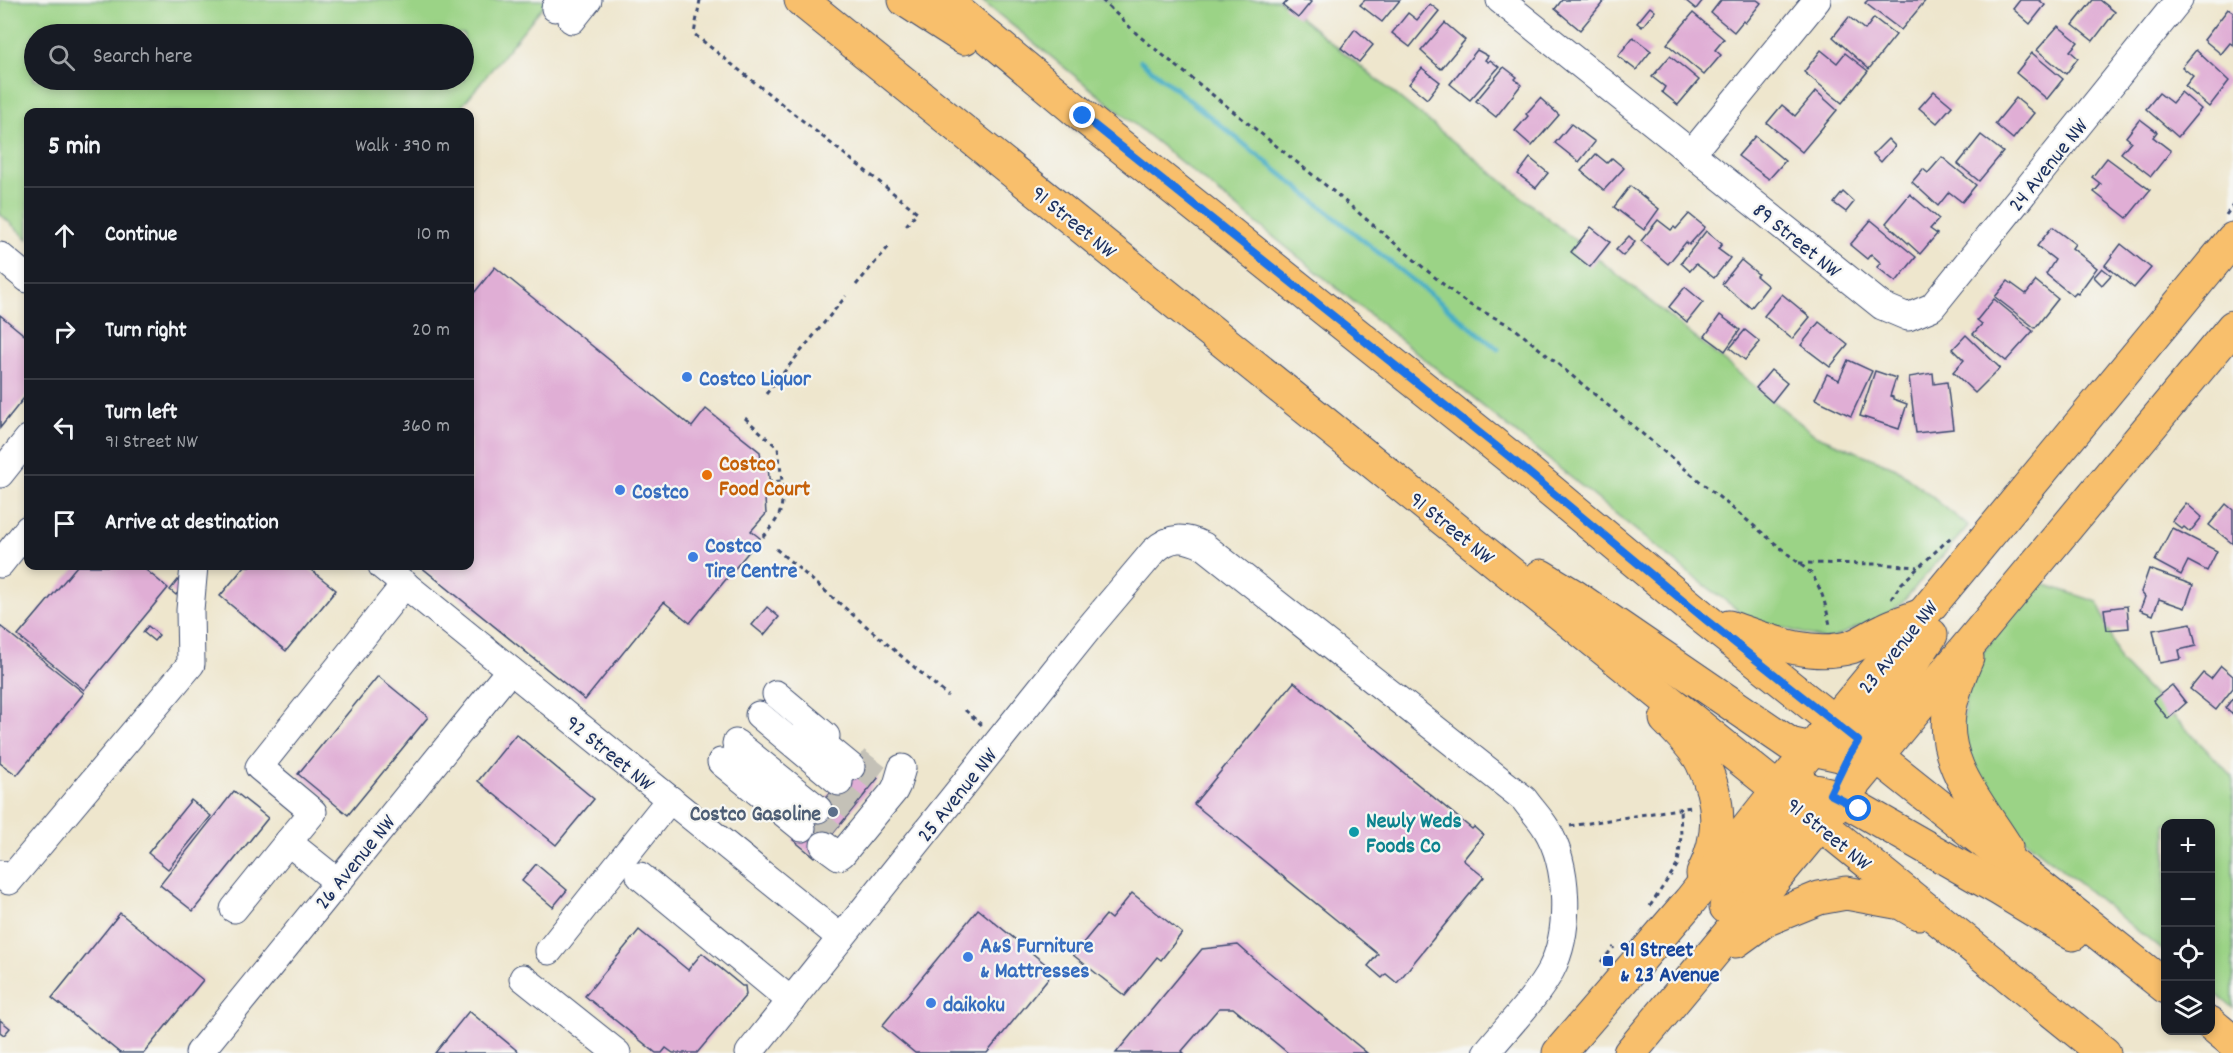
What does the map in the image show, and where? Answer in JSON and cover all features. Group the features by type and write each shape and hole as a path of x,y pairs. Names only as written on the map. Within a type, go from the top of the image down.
{"main road":[{"name":"91 Street NW","path":"801,0 1591,638 1812,800 1960,937 2104,1053"},
{"path":"905,0 1083,116"},
{"path":"945,0 1083,116 1511,458 1706,620 1843,746 2022,871 2161,983"},
{"name":"23 Avenue NW","path":"1630,1053 1703,966 1812,800 1923,614 2233,239"},
{"name":"23 Avenue NW","path":"1843,746 1974,638 2233,327"},
{"path":"1624,1053 1778,834 1812,800 1843,746 2069,436"},
{"path":"1437,514 1574,596 1777,737 1790,744 1843,746"},
{"path":"1706,620 1782,645 1823,651 1852,646 1885,629 1923,614"},
{"path":"1591,638 1701,761 1716,803 1718,820 1713,854 1690,901"},
{"path":"1974,638 1950,709 1949,741 1967,789 2022,871"},
{"path":"1812,800 1999,889 2161,991"},
{"name":"23 Avenue NW","path":"1559,1053 1690,901 1812,800"},
{"path":"1703,966 1765,920 1819,898 1846,893 1901,903 1960,937"},
{"path":"2215,1026 2233,1042"}],"street":[{"name":"89 Street NW","path":"1500,0 1882,306 1908,317"},
{"path":"1692,154 1817,0"},
{"name":"24 Avenue NW","path":"1908,317 1932,307 2179,0"},
{"path":"0,256 24,276"},
{"path":"0,474 24,444"},
{"path":"0,564 24,534"},
{"name":"25 Avenue NW","path":"749,1053 1089,628 1154,551 1178,538 1189,539 1204,546 1524,799 1548,830"},
{"path":"0,874 9,881 191,664 190,610 194,570"},
{"name":"92 Street NW","path":"387,570 841,938"},
{"path":"234,909 313,812 259,767 405,584"},
{"name":"26 Avenue NW","path":"199,1053 510,670"},
{"path":"831,792 750,726 831,792"},
{"path":"549,951 670,799"},
{"path":"1486,1053 1551,970 1561,944 1565,901 1562,869 1548,830"},
{"path":"288,842 338,882"},
{"path":"640,876 791,1001"},
{"path":"523,978 617,1053"}],"path":[{"path":"700,0 693,34 917,212 904,228"},
{"path":"1102,0 1139,36 1334,192 1456,295 1468,304 1513,327 1811,573 1822,590 1830,625"},
{"path":"856,285 891,244"},
{"path":"766,394 846,296"},
{"path":"745,418 778,448 783,501 779,518 763,537"},
{"path":"769,482 782,481"},
{"path":"776,549 948,696"},
{"path":"1797,563 1919,567"},
{"path":"965,710 985,728"},
{"path":"1548,830 1680,808 1682,836 1678,864 1646,913"},
{"path":"1600,965 1605,956 1620,941"}],"green space":[{"path":"0,0 548,0 460,108 24,108 24,235 0,214"},
{"path":"981,0 1279,0 1815,435 1896,468 1968,526 1901,604 1888,614 1828,640 1750,619 1690,574"},
{"path":"2037,582 2098,602 2120,661 2233,777 2233,1008 2215,993 2215,819 2161,819 2161,950 2017,833 1994,808 1961,739 1969,670"}],"building":[{"path":"1288,0 1311,2 1298,18 1283,6"},
{"path":"1365,0 1400,0 1382,22 1360,5"},
{"path":"1562,0 1605,0 1580,30 1555,9"},
{"path":"1685,0 1703,0 1696,9"},
{"path":"1721,0 1757,0 1761,3 1745,23 1743,21 1734,32 1711,13"},
{"path":"1868,0 1926,0 1901,30 1865,3"},
{"path":"2020,0 2039,0 2045,5 2030,24 2013,9"},
{"path":"2093,0 2100,0 2115,12 2093,41 2073,25"},
{"path":"1430,4 1439,11 1410,47 1392,33 1408,13 1417,20"},
{"path":"1650,7 1655,11 1642,27 1637,23"},
{"path":"2228,9 2233,12 2233,45 2230,43 2221,54 2204,40"},
{"path":"1693,13 1724,39 1715,50 1721,55 1704,75 1667,44"},
{"path":"1849,17 1865,30 1874,18 1896,35 1869,69 1833,37"},
{"path":"1445,23 1465,40 1441,69 1421,51"},
{"path":"2058,26 2078,42 2070,51 2078,58 2066,74 2037,50"},
{"path":"1355,29 1373,45 1359,62 1341,48"},
{"path":"1633,37 1651,51 1636,70 1618,56"},
{"path":"1477,50 1488,56 1485,60 1488,62 1490,60 1499,67 1470,100 1450,84"},
{"path":"1821,50 1837,63 1845,53 1868,71 1842,103 1804,72"},
{"path":"2196,50 2229,81 2209,107 2185,86 2193,76 2182,67"},
{"path":"2032,53 2063,79 2047,99 2016,73"},
{"path":"1670,56 1699,80 1678,105 1662,92 1665,87 1652,77"},
{"path":"1504,67 1517,77 1515,79 1521,85 1496,117 1476,101"},
{"path":"1422,68 1440,82 1427,99 1409,84"},
{"path":"1816,91 1837,110 1802,152 1767,123 1782,105 1795,116"},
{"path":"1934,91 1952,106 1937,123 1919,108"},
{"path":"2181,92 2201,109 2178,137 2146,109 2159,93 2172,103"},
{"path":"1540,98 1559,115 1532,146 1515,131"},
{"path":"2016,98 2034,113 2013,139 1995,124"},
{"path":"2140,119 2157,132 2153,137 2171,151 2151,176 2121,153 2131,141 2126,137"},
{"path":"1571,124 1595,142 1579,162 1555,143"},
{"path":"1981,135 2003,152 1979,181 1958,164"},
{"path":"1755,136 1785,161 1769,179 1738,156"},
{"path":"1888,139 1895,146 1881,162 1873,154"},
{"path":"1596,154 1607,163 1612,158 1624,168 1604,190 1581,171"},
{"path":"1942,157 1976,185 1962,202 1949,192 1938,206 1912,182 1923,169 1928,173"},
{"path":"1530,158 1548,173 1536,188 1518,174"},
{"path":"2107,158 2150,190 2127,218 2094,192 2101,184 2092,177"},
{"path":"1630,186 1659,209 1644,230 1614,207"},
{"path":"1843,192 1854,202 1846,212 1834,203"},
{"path":"1910,194 1939,219 1930,229 1937,234 1920,254 1886,223"},
{"path":"1689,214 1705,227 1689,245 1686,242 1668,264 1641,241 1658,220 1671,230 1674,227 1676,229"},
{"path":"1871,220 1916,257 1896,282 1877,267 1881,263 1871,254 1867,259 1850,245"},
{"path":"1591,227 1610,242 1590,267 1571,252"},
{"path":"2052,227 2075,244 2072,248 2097,268 2078,294 2073,296 2046,274 2055,260 2037,246"},
{"path":"1706,231 1722,244 1718,249 1730,258 1714,278 1696,264 1690,271 1681,263"},
{"path":"1629,236 1635,242 1623,256 1616,250"},
{"path":"2121,244 2151,268 2134,288 2105,265"},
{"path":"1741,260 1768,286 1751,308 1722,284"},
{"name":"Costco","path":"495,267 692,427 706,409 760,452 762,467 768,467 771,498 765,499 766,514 751,531 760,538 690,623 664,602 585,700 425,570 474,570 474,293"},
{"path":"2102,268 2111,275 2102,285 2094,277"},
{"path":"2008,281 2026,294 2036,281 2058,299 2035,328 1995,297"},
{"path":"1685,287 1703,302 1687,322 1669,307"},
{"path":"1782,294 1810,317 1792,339 1764,316"},
{"path":"1994,299 2033,331 2006,361 1973,334 1982,324 1977,320"},
{"path":"0,315 24,335 24,398 0,428"},
{"path":"1720,315 1740,330 1725,351 1705,336"},
{"path":"1819,322 1848,345 1830,367 1801,345"},
{"path":"1745,330 1760,342 1745,360 1730,348"},
{"path":"1966,335 2000,368 1975,393 1953,372 1964,360 1953,349"},
{"path":"1848,360 1872,371 1851,416 1815,399 1827,374 1839,380"},
{"path":"1771,370 1787,383 1772,402 1756,388"},
{"path":"1875,371 1896,378 1890,396 1907,404 1899,429 1860,416"},
{"path":"1933,373 1934,384 1947,382 1953,429 1916,433 1909,377"},
{"path":"2186,503 2202,517 2190,532 2172,521"},
{"path":"2226,504 2233,510 2233,544 2209,525"},
{"path":"2172,528 2217,551 2207,571 2188,561 2181,575 2155,561"},
{"path":"2149,569 2193,585 2185,608 2159,599 2153,615 2140,610 2145,597 2141,592"},
{"path":"74,570 146,570 168,588 84,690 18,636"},
{"path":"242,570 311,570 336,590 286,651 220,596"},
{"path":"182,575 188,579 176,595 170,590"},
{"path":"2127,606 2129,628 2107,630 2104,609"},
{"path":"767,607 779,617 764,635 752,625"},
{"path":"2191,623 2196,646 2179,650 2181,659 2160,663 2153,630"},
{"path":"0,626 84,693 17,775 0,763"},
{"path":"148,626 159,635 154,641 143,632"},
{"path":"2221,666 2233,676 2233,688 2216,710 2190,689 2203,673 2211,679"},
{"path":"378,676 428,717 348,815 298,774"},
{"name":"Newly Weds Foods Co","path":"1294,682 1472,829 1474,827 1483,835 1463,860 1484,877 1397,983 1386,974 1382,978 1368,966 1378,954 1194,804"},
{"path":"2172,685 2186,703 2168,719 2153,700"},
{"path":"2233,698 2233,715 2225,708"},
{"path":"516,734 594,799 556,845 478,781"},
{"name":"Costco Gasoline","path":"856,761 878,778 814,857 793,840"},
{"path":"234,791 268,818 193,911 160,885"},
{"path":"191,800 211,816 168,869 148,853"},
{"path":"536,864 567,890 553,907 522,881"},
{"path":"1132,893 1182,933 1161,960 1157,957 1125,996 1073,955 1106,915 1111,919"},
{"path":"978,909 1054,971 987,1053 915,1053 882,1026"},
{"path":"120,913 203,980 144,1053 120,1053 52,998"},
{"path":"639,930 688,970 702,953 742,986 745,986 746,995 697,1053 673,1053 666,1048 662,1053 656,1053 585,996"},
{"path":"1238,945 1367,1053 1288,1053 1233,1008 1219,1008 1182,1051 1184,1053 1116,1053 1202,949"},
{"path":"469,1011 520,1053 435,1053"},
{"path":"0,1020 10,1028 4,1035 0,1032"}],"waterway":[{"path":"1141,61 1498,349"}],"tunnel":[{"path":"856,761 878,778"},
{"path":"833,790 854,807"},
{"path":"811,818 832,835"}],"place":[{"name":"Costco Liquor","path":"687,377"},
{"name":"Costco Food Court","path":"707,475"},
{"name":"Costco","path":"620,490"},
{"name":"Costco Tire Centre","path":"693,557"},
{"name":"Costco Gasoline","path":"833,812"},
{"name":"Newly Weds Foods Co","path":"1354,832"},
{"name":"A&S Furniture & Mattresses","path":"968,957"},
{"name":"91 Street & 23 Avenue","path":"1608,961"},
{"name":"daikoku","path":"931,1003"}],"route":[{"path":"1083,116 1511,458 1706,620 1858,741 1830,794 1859,809"}]}
